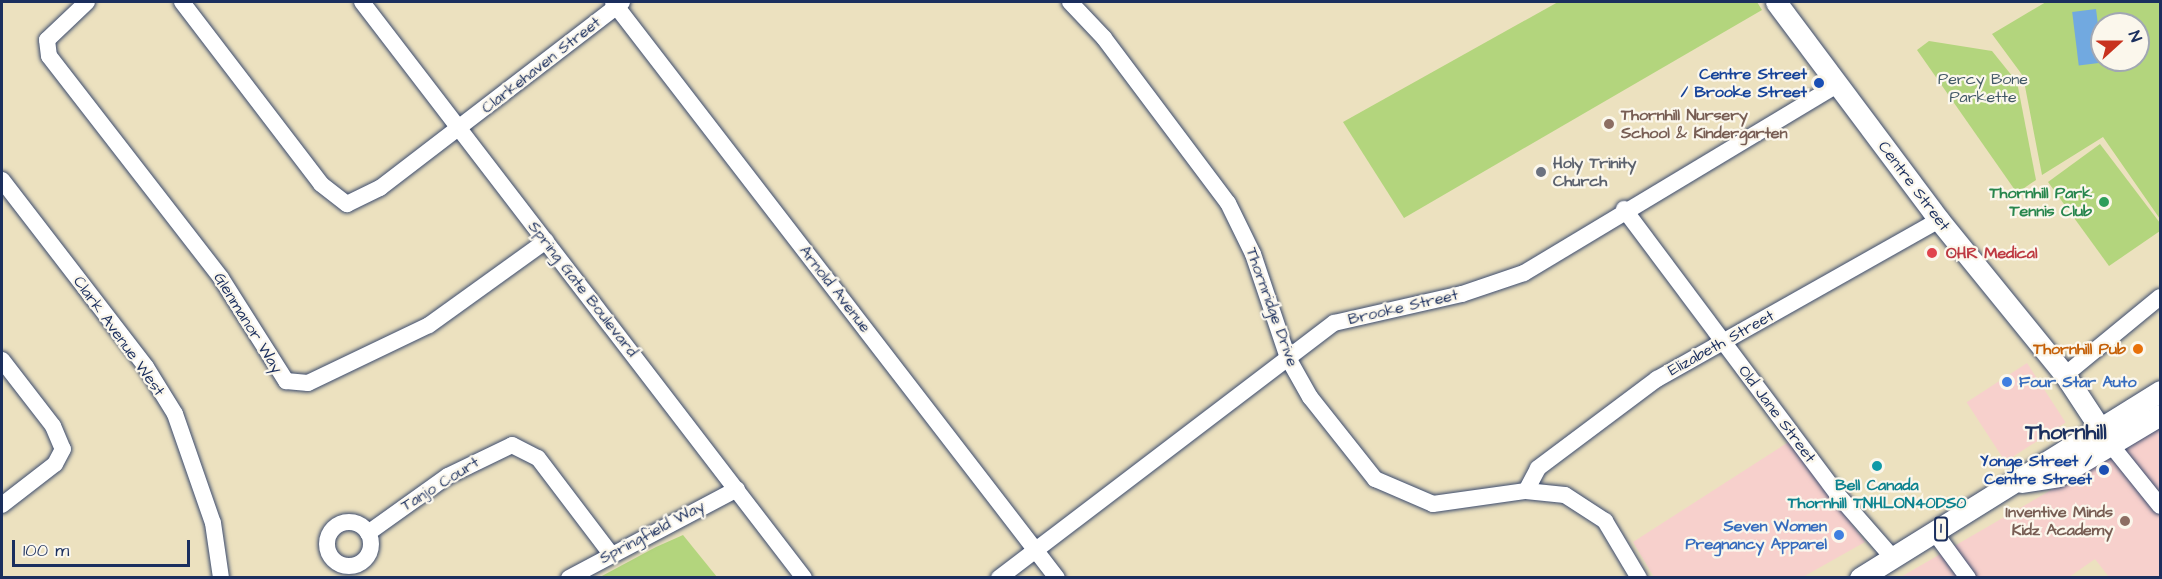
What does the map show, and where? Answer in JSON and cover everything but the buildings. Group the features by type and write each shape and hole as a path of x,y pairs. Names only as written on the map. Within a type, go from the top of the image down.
{"main road":[{"name":"Centre Street","path":"1776,2 1939,220 2065,375 2111,445"},
{"name":"1","path":"1860,578 2022,482 2047,458 2160,392"},
{"name":"1","path":"2022,482 2058,476 2160,415"}],"street":[{"name":"Glenmanor Way","path":"87,2 47,40 50,56 226,285 286,381 308,383 429,325 546,241"},
{"path":"182,2 334,199 360,201 460,129"},
{"name":"Spring Gate Boulevard","path":"362,2 804,578"},
{"name":"Thornridge Drive","path":"1070,2 1104,38 1228,203 1253,254 1288,358 1354,456 1395,492 1433,504 1526,491 1565,495 1595,512 1616,534 1639,578"},
{"name":"Clarkehaven Street","path":"460,129 617,3"},
{"name":"Arnold Avenue","path":"617,3 1057,578"},
{"name":"Brooke Street","path":"999,578 1288,358 1305,342 1359,314 1410,308 1524,273 1624,209 1837,85"},
{"name":"Clark Avenue West","path":"2,180 140,359 175,414 213,523 221,578"},
{"name":"Old Jane Street","path":"1624,209 1837,494 1893,558"},
{"name":"Elizabeth Street","path":"1526,491 1529,476 1569,443 1657,379 1724,344 1939,220"},
{"path":"2065,375 2160,297"},
{"path":"2,360 53,426 63,449 55,464 2,505"},
{"name":"Tanjo Court","path":"368,533 448,476 512,445 538,458 610,553"},
{"path":"2111,445 2160,506"},
{"name":"Springfield Way","path":"569,578 610,553 736,489"},
{"path":"1935,533 1968,578"}],"shaded area":[{"path":"2027,363 2066,423 2005,462 1967,402"},
{"path":"2160,427 2160,577 2109,577 2095,559 2069,577 1899,578"},
{"path":"1790,441 1865,542 1801,578 1654,577 1633,542"}],"green space":[{"path":"1558,2 1757,2 1762,10 1404,218 1343,122"},
{"path":"2046,2 2160,2 2160,219 2103,137 2042,175 2023,76 1992,34"},
{"name":"Percy Bone Parkette","path":"1929,41 1992,51 2017,82 2036,180 2017,193 1917,50"},
{"name":"Thornhill Park Tennis Club","path":"2100,144 2160,223 2160,231 2109,266 2048,182"},
{"path":"683,535 717,577 600,577 656,547"}],"water":[{"path":"2096,9 2096,12 2090,12 2090,64 2079,66 2072,12"}],"place":[{"name":"Centre Street / Brooke Street","path":"1819,83"},
{"name":"Thornhill Nursery School & Kindergarten","path":"1609,124"},
{"name":"Holy Trinity Church","path":"1541,172"},
{"name":"Thornhill Park Tennis Club","path":"2104,202"},
{"name":"OHR Medical","path":"1932,253"},
{"name":"Thornhill Pub","path":"2138,349"},
{"name":"Four Star Auto","path":"2007,382"},
{"name":"Bell Canada Thornhill TNHLON40DS0","path":"1877,466"},
{"name":"Yonge Street / Centre Street","path":"2104,470"},
{"name":"Inventive Minds Kidz Academy","path":"2125,521"},
{"name":"Seven Women Pregnancy Apparel","path":"1839,535"}],"district":[{"name":"Thornhill","path":"2066,433"}]}
